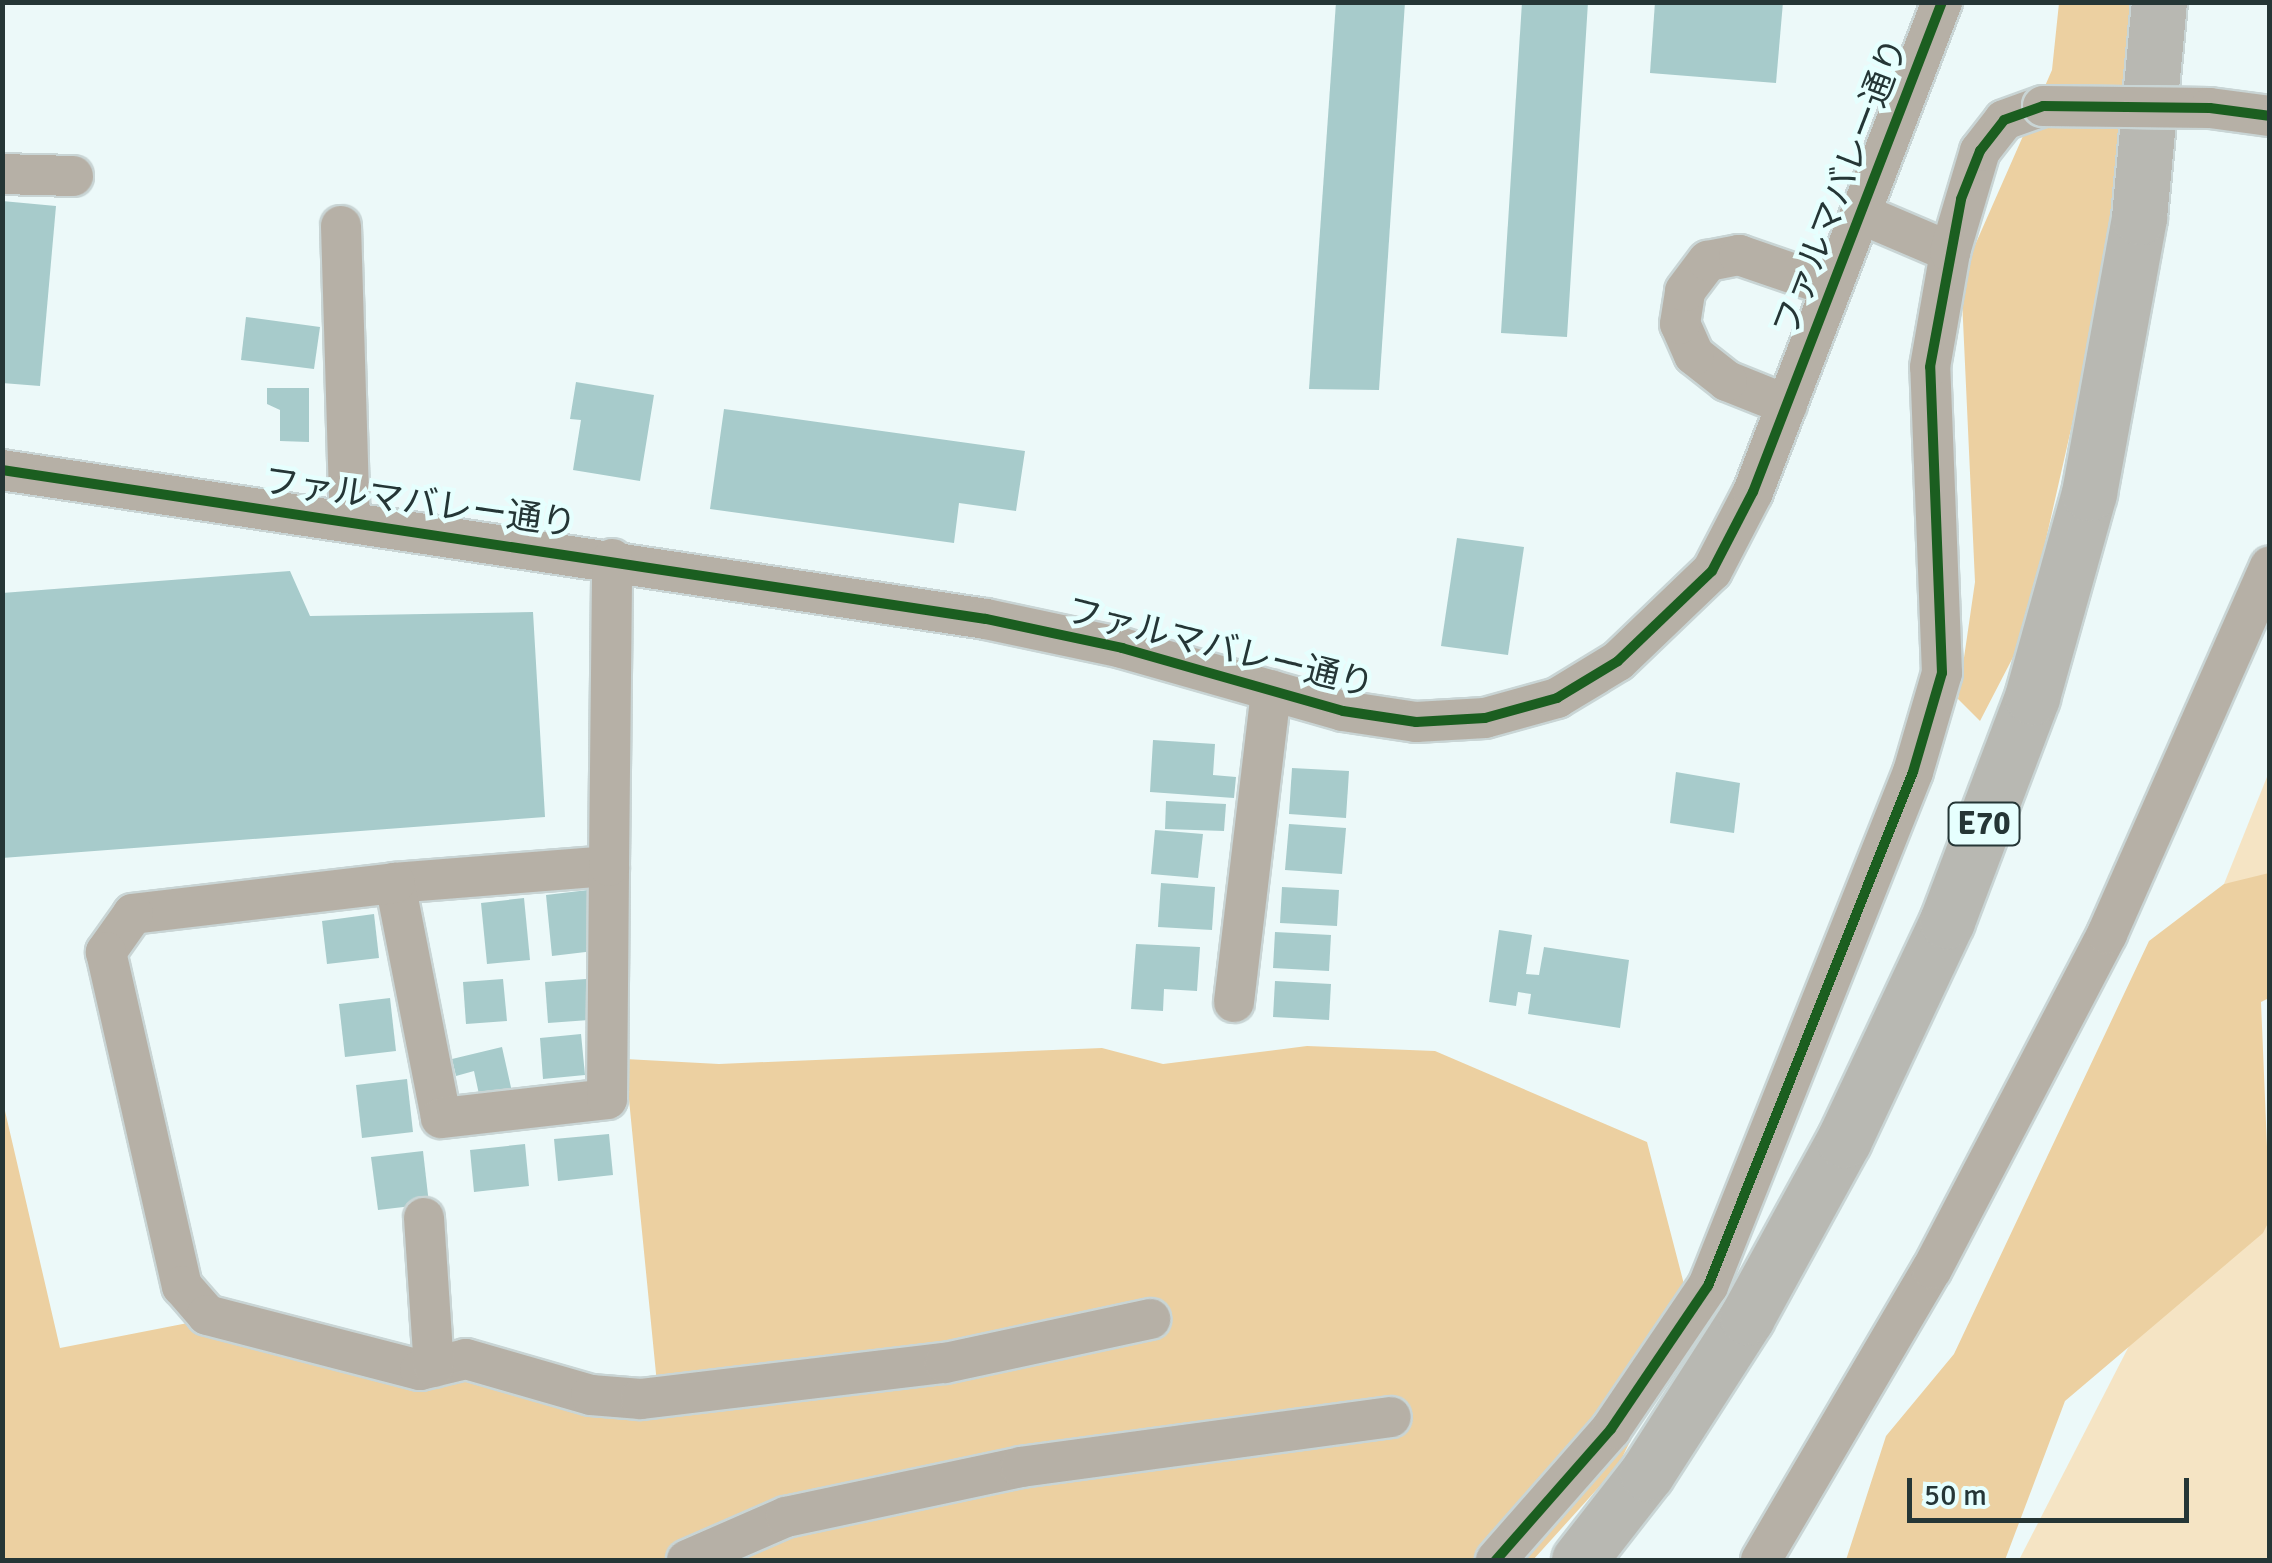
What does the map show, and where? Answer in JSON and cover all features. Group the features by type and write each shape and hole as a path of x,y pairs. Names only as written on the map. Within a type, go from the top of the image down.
{"highway":[{"name":"E70","path":"1579,1560 1647,1473 1747,1318 1844,1140 1947,920 2032,696 2089,493 2136,236 2159,2"},
{"name":"E70","path":"1606,1560 1664,1486 1767,1328 1864,1152 1965,938 2052,704 2108,499 2159,219 2178,2"}],"street":[{"name":"ファルマバレー通り","path":"2,470 612,559 986,619 1122,648 1343,712 1416,722 1485,718 1557,698 1618,661 1712,571 1787,405 1942,2"},
{"path":"1496,1560 1611,1428 1708,1286 1912,772 1942,673 1930,367 1950,252 1980,150 2004,120 2044,106 2210,108 2270,116"},
{"path":"2,174 73,176"},
{"path":"1860,214 1950,252"},
{"path":"340,226 350,521"},
{"path":"1787,405 1726,381 1694,354 1680,324 1685,291 1708,261 1740,255 1832,287"},
{"path":"395,883 441,1118 606,1099 612,559"},
{"path":"1761,1560 1932,1269 2107,934 2270,566"},
{"path":"1234,1002 1271,690"},
{"path":"609,866 395,883 133,914 106,952 182,1286 207,1314 420,1370 466,1359 591,1395 641,1398 945,1363 1150,1319"},
{"path":"424,1218 434,1367"},
{"path":"687,1560 786,1517 1002,1472 1391,1417"}],"shaded area":[{"path":"2059,3 2130,3 2119,218 2024,636 1980,721 1958,699 1975,582 1961,277 2052,70"},
{"path":"2269,772 2269,877 2224,884"},
{"path":"2269,873 2269,998 2261,1002 2270,1219 2263,1233 2065,1401 2005,1560 1846,1560 1886,1436 1954,1354 2149,941 2224,884"},
{"path":"1307,1046 1435,1051 1647,1142 1692,1315 1618,1466 1533,1560 3,1560 2,1098 60,1348 198,1321 659,1404 625,1059 719,1064 1102,1048 1163,1064"},
{"path":"2269,1202 2269,1560 2019,1560 2129,1346"}],"building":[{"path":"1336,2 1405,2 1379,390 1309,389"},
{"path":"1522,2 1588,2 1567,337 1501,333"},
{"path":"1655,2 1783,2 1776,83 1650,73"},
{"path":"2,201 56,206 40,386 2,383"},
{"path":"246,317 320,327 314,369 241,360"},
{"path":"576,382 654,395 640,481 573,470 581,420 570,419"},
{"path":"267,388 309,388 309,442 280,441 280,410 267,404"},
{"path":"724,409 1025,451 1016,511 959,503 954,543 710,509"},
{"path":"1457,538 1524,547 1508,655 1441,646"},
{"path":"290,571 310,616 533,612 545,817 2,858 2,593"},
{"path":"1153,740 1215,744 1213,775 1236,777 1234,798 1150,792"},
{"path":"1292,768 1349,771 1346,818 1289,814"},
{"path":"1676,772 1740,783 1734,833 1670,823"},
{"path":"1166,801 1226,804 1224,831 1165,829"},
{"path":"1289,824 1346,828 1342,874 1285,870"},
{"path":"1155,830 1203,834 1198,878 1151,874"},
{"path":"1161,883 1215,887 1212,930 1158,927"},
{"path":"1282,887 1339,890 1337,926 1280,923"},
{"path":"588,890 594,951 552,956 546,895"},
{"path":"524,898 530,960 487,964 481,903"},
{"path":"374,914 379,958 327,964 322,921"},
{"path":"1499,930 1532,935 1526,974 1539,975 1544,947 1629,960 1620,1028 1528,1014 1531,994 1518,992 1516,1006 1489,1002"},
{"path":"1275,932 1331,935 1329,971 1273,968"},
{"path":"1136,944 1200,947 1197,991 1164,989 1163,1011 1131,1009"},
{"path":"503,979 507,1021 466,1024 463,982"},
{"path":"586,979 589,1020 548,1023 545,982"},
{"path":"1275,981 1331,984 1329,1020 1273,1017"},
{"path":"390,998 396,1051 345,1057 339,1004"},
{"path":"581,1034 585,1075 543,1079 540,1038"},
{"path":"502,1047 512,1092 480,1099 474,1071 456,1076 452,1059"},
{"path":"407,1079 413,1132 362,1138 356,1085"},
{"path":"609,1134 613,1175 558,1181 554,1139"},
{"path":"525,1144 529,1186 474,1192 470,1150"},
{"path":"423,1151 429,1204 378,1210 371,1157"}],"cycle path":[{"path":"2,470 986,619 1122,648 1343,711 1416,722 1485,718 1557,698 1618,661 1712,571 1753,492 1942,2"},
{"path":"1496,1560 1611,1429 1708,1286 1913,772 1942,673 1930,367 1961,199 1980,151 2004,120 2043,106 2210,108 2270,116"}]}
